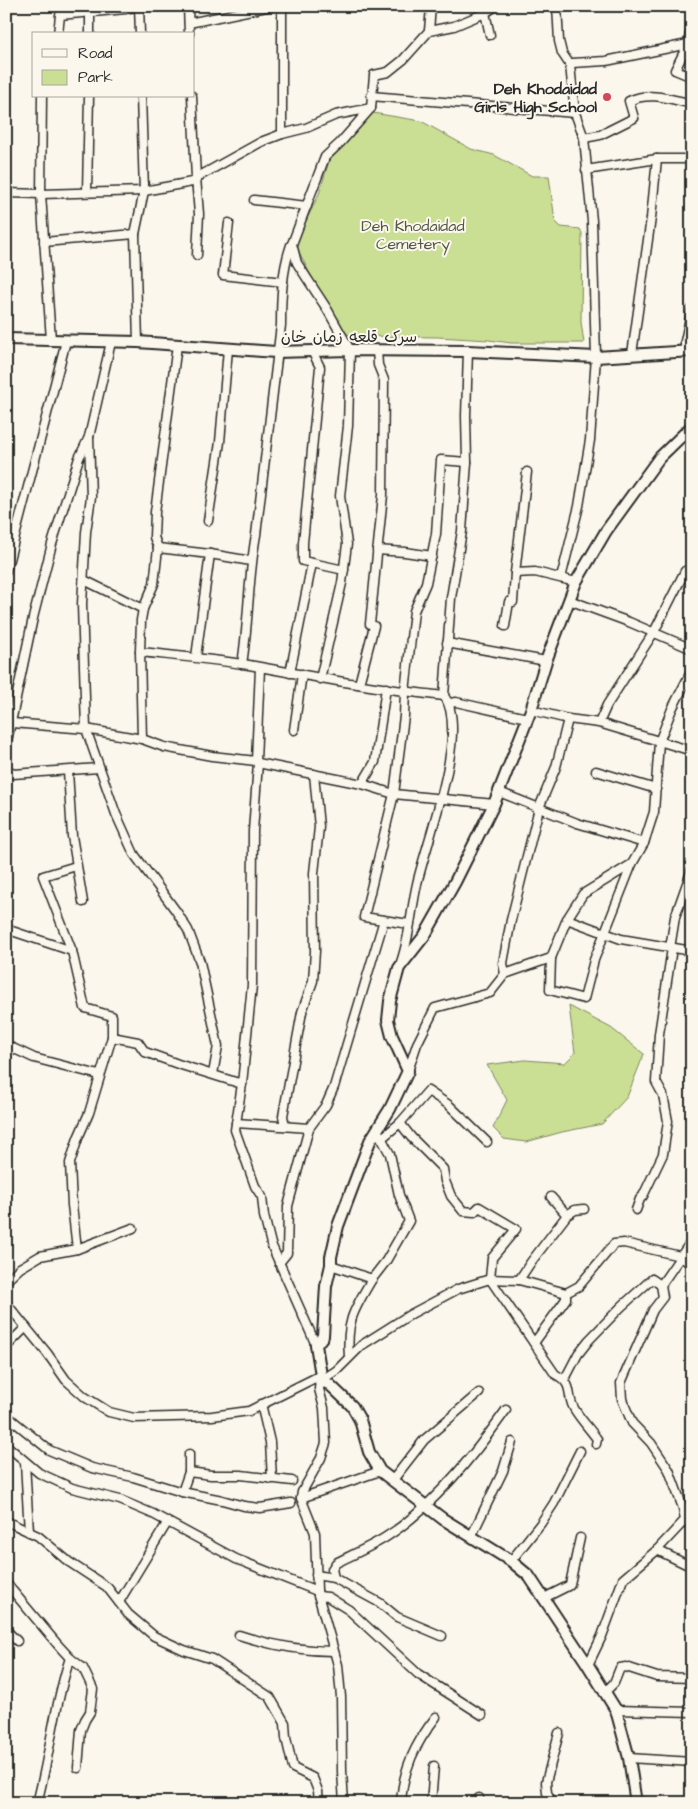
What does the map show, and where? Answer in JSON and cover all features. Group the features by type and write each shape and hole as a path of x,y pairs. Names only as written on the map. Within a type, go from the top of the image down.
{"street":[{"path":"58,32 59,10 90,13 108,8 126,9 139,6 140,32"},
{"path":"188,6 189,32"},
{"path":"189,23 271,6"},
{"path":"282,6 282,134"},
{"path":"430,31 431,6"},
{"path":"242,664 247,634 251,561 256,535 276,352 281,325 281,299 285,264 306,206 326,156 371,108 374,76 388,72 403,60 430,31 454,26 485,13 496,6"},
{"path":"557,6 562,53 570,65 575,113 584,138 592,221 596,357 590,440 577,514 562,578"},
{"path":"90,13 90,32"},
{"path":"485,13 490,35"},
{"path":"692,24 688,44 675,70 692,77"},
{"path":"570,65 572,63 606,61 688,44"},
{"path":"584,138 600,135 634,118 629,101 633,99 651,95 692,104"},
{"path":"371,96 575,113"},
{"path":"42,98 41,194 51,340"},
{"path":"87,192 89,98"},
{"path":"138,342 135,234 144,191 141,98"},
{"path":"192,98 199,214 197,255"},
{"path":"6,193 41,194 144,191 192,182 261,142 306,128 336,115 371,108"},
{"path":"586,170 657,159 692,158"},
{"path":"632,354 651,218 657,159"},
{"path":"254,200 306,206"},
{"path":"230,222 223,275 283,282"},
{"path":"44,242 135,234"},
{"path":"292,244 297,264 327,309 350,350 348,426 340,496 347,544 344,570 320,679"},
{"path":"688,352 685,341 692,309"},
{"name":"سرک قلعه زمان خان","path":"6,339 138,342 276,352 312,350 468,351 596,357 688,352"},
{"path":"6,571 66,341"},
{"path":"6,746 9,721 52,544 78,458 89,437 111,342"},
{"path":"142,739 140,652 143,609 154,584 158,548 154,537 155,512 177,345"},
{"path":"208,521 220,442 228,349"},
{"path":"312,350 320,367 302,560 344,570"},
{"path":"360,684 374,626 370,624 383,495 384,380 378,365 377,350"},
{"path":"444,696 451,598 462,531 467,462 468,351"},
{"path":"399,968 426,935 494,804 529,714 546,661 576,582 606,531 659,458 692,426"},
{"path":"89,437 91,497 86,532 82,604 86,729 116,814 134,854 188,930 200,962 206,999 218,1046 213,1074"},
{"path":"409,924 364,917 394,794 404,716 414,610 426,583 432,556 436,534 442,460 467,462"},
{"path":"505,626 509,602 513,602 527,472"},
{"path":"158,548 251,561"},
{"path":"377,550 432,556"},
{"path":"196,657 210,554"},
{"path":"290,673 312,563"},
{"path":"599,723 607,705 654,632 685,571 692,568"},
{"path":"515,573 535,572 576,582"},
{"path":"84,580 143,609"},
{"path":"569,600 654,632 692,649"},
{"path":"447,644 546,661"},
{"path":"140,652 196,657 302,674 320,679 444,696 450,703 453,722 442,799 417,882 407,945 390,1001 388,1020 392,1036 408,1072"},
{"path":"260,668 253,831 252,986 242,1084 235,1130 252,1178 262,1197 264,1216 279,1263 316,1345 320,1378 318,1389 324,1408 326,1443 321,1458 302,1492 301,1498 315,1533 317,1594 338,1665 341,1697 344,1803"},
{"path":"632,864 583,894 567,918 551,958 550,990 584,999 594,960 632,864 644,843 654,812 659,742 672,709 692,670"},
{"path":"294,730 302,674"},
{"path":"362,784 375,762 386,688"},
{"path":"450,703 456,702 599,723 692,751"},
{"path":"505,974 503,963 511,920 539,808 556,768 568,719"},
{"path":"9,721 86,729 142,739 164,747 257,762 362,784 394,794 494,804"},
{"path":"6,768 13,774 99,768"},
{"path":"68,771 72,836 83,902"},
{"path":"596,771 656,789"},
{"path":"285,1126 283,1116 302,1012 314,981 314,873 319,827 314,774"},
{"path":"499,792 577,824 644,843"},
{"path":"76,866 43,876 72,951 85,1008 112,1016 112,1037 99,1074 89,1113 70,1163 77,1249"},
{"path":"636,1210 663,1154 666,1136 668,1121 663,1095 656,1082 660,1034 675,917 692,870"},
{"path":"567,918 621,939 692,951"},
{"path":"279,1263 286,1253 288,1206 309,1128 326,1105 334,1087 384,920"},
{"path":"6,929 72,951"},
{"path":"379,1134 408,1072 417,1044 435,1008 490,993 505,974 551,958"},
{"path":"112,1037 138,1042 145,1052 242,1084"},
{"path":"6,1045 34,1058 99,1074"},
{"path":"316,1345 322,1336 326,1286 331,1265 330,1257 338,1226 370,1141 400,1122 428,1091 449,1105 487,1142"},
{"path":"400,1122 411,1137 443,1169 451,1196 463,1211 474,1212 479,1206 516,1229 492,1258 490,1279 555,1374 564,1378 570,1387 573,1409 597,1438 596,1444"},
{"path":"236,1123 309,1128"},
{"path":"349,1357 349,1322 372,1279 386,1261 409,1222 399,1195 390,1154 379,1134"},
{"path":"551,1197 567,1215"},
{"path":"519,1280 567,1215 574,1210 584,1209"},
{"path":"6,1281 20,1268 40,1256 77,1249 133,1228"},
{"path":"588,1665 602,1636 623,1579 657,1550 685,1520 683,1508 669,1470 651,1443 632,1423 622,1399 620,1383 653,1310 662,1297 661,1285 692,1240"},
{"path":"6,1303 47,1352 66,1380 84,1397 109,1412 134,1418 193,1417 249,1411 337,1370 362,1346 411,1314 458,1289 490,1279 519,1280 566,1294 579,1286 614,1244 624,1243 680,1256 692,1264"},
{"path":"331,1265 372,1279"},
{"path":"564,1378 589,1340 621,1307 652,1279 661,1285"},
{"path":"534,1344 566,1299 566,1294"},
{"path":"6,1347 26,1327"},
{"path":"320,1378 352,1406 360,1420 369,1452 380,1472 471,1537 511,1561 529,1576 616,1710 629,1758 636,1803"},
{"path":"392,1481 424,1440 479,1393"},
{"path":"261,1404 270,1442 272,1479"},
{"path":"334,1578 332,1568 336,1564 387,1536 426,1505 470,1458 506,1410"},
{"path":"6,1415 49,1450 92,1468 133,1476 182,1492 244,1506 260,1508 291,1503"},
{"path":"471,1537 503,1470 512,1442"},
{"path":"6,1445 39,1473 72,1488 120,1500 152,1514 236,1559 317,1594 328,1596 349,1610 418,1674 482,1715"},
{"path":"511,1561 554,1503 580,1451"},
{"path":"182,1492 189,1472 189,1454"},
{"path":"25,1463 30,1532"},
{"path":"189,1472 292,1481"},
{"path":"301,1498 380,1472"},
{"path":"683,1508 692,1503"},
{"path":"6,1521 38,1536 70,1562 107,1587 128,1614 154,1636 184,1650 212,1659 270,1697 285,1723 286,1738 293,1768 313,1778 318,1791 319,1803"},
{"path":"119,1602 167,1522"},
{"path":"544,1598 570,1584 580,1538"},
{"path":"657,1550 692,1567"},
{"path":"316,1575 334,1578 380,1603 396,1617 442,1636"},
{"path":"6,1583 70,1658 83,1668 92,1689 90,1712 84,1720 81,1730 78,1768"},
{"path":"6,1630 17,1641"},
{"path":"239,1635 270,1645 333,1651"},
{"path":"38,1803 46,1774 62,1682 70,1658"},
{"path":"604,1693 614,1683 620,1668 626,1667 657,1677 692,1678"},
{"path":"616,1710 692,1712"},
{"path":"401,1803 406,1767 424,1732 436,1717"},
{"path":"553,1803 547,1793 546,1782 559,1734"},
{"path":"629,1758 692,1762"},
{"path":"431,1803 434,1766"}],"green space":[{"name":"Deh Khodaidad Cemetery","path":"373,113 421,121 471,149 494,155 532,176 549,176 555,221 561,227 580,229 582,233 581,322 584,343 511,343 438,337 351,336 345,332 316,286 295,244 319,194 329,161 345,145 369,115"},
{"path":"569,1006 611,1028 644,1054 627,1097 602,1124 526,1142 504,1139 493,1128 507,1100 487,1065 525,1060 565,1063 575,1053"}],"place":[{"name":"Deh Khodaidad Girls High School","path":"607,97"}]}
